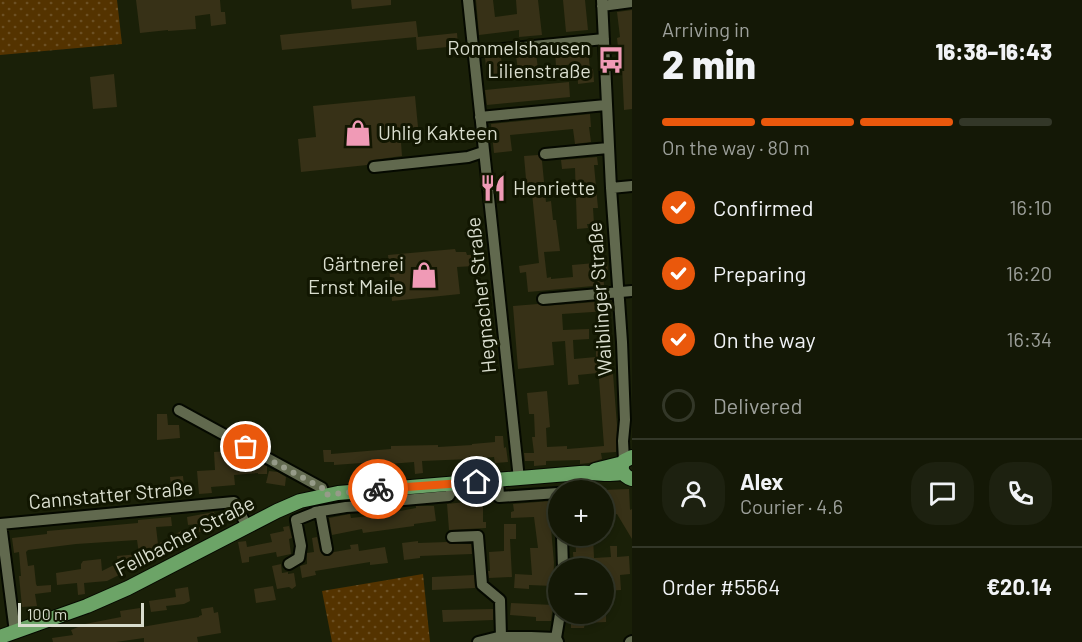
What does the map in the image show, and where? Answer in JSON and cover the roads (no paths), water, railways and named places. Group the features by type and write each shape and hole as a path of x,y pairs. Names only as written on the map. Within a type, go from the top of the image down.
{"main road":[{"name":"Fellbacher Straße","path":"0,637 87,606 128,588 300,501 324,495 590,473 597,469 627,466"}],"street":[{"name":"Hegnacher Straße","path":"468,0 519,479"},
{"path":"602,3 632,2"},
{"name":"Waiblinger Straße","path":"602,3 608,148 626,420 623,441 627,466"},
{"path":"474,52 604,39"},
{"path":"480,117 606,105"},
{"path":"545,154 608,148"},
{"path":"374,167 468,157 483,152"},
{"path":"611,188 632,186"},
{"path":"543,299 632,291"},
{"path":"179,410 322,488 324,495"},
{"name":"Waiblinger Straße","path":"626,420 632,437"},
{"path":"560,475 560,480"},
{"path":"498,480 499,497 548,493"},
{"name":"Fellbacher Straße","path":"404,500 449,496 456,483"},
{"path":"289,564 299,558 302,546 296,520 317,512 346,507 381,505 389,500 392,488"},
{"name":"Cannstatter Straße","path":"0,524 234,502 247,526"},
{"path":"317,512 327,549"},
{"path":"0,524 15,632"},
{"path":"452,537 478,536 482,585 500,600 501,637"},
{"path":"478,642 501,637 557,640 559,624"}],"place":[{"name":"Rommelshausen Lilienstraße","path":"611,60"},
{"name":"Uhlig Kakteen","path":"358,133"},
{"name":"Henriette","path":"493,188"},
{"name":"Gärtnerei Ernst Maile","path":"424,275"}]}
